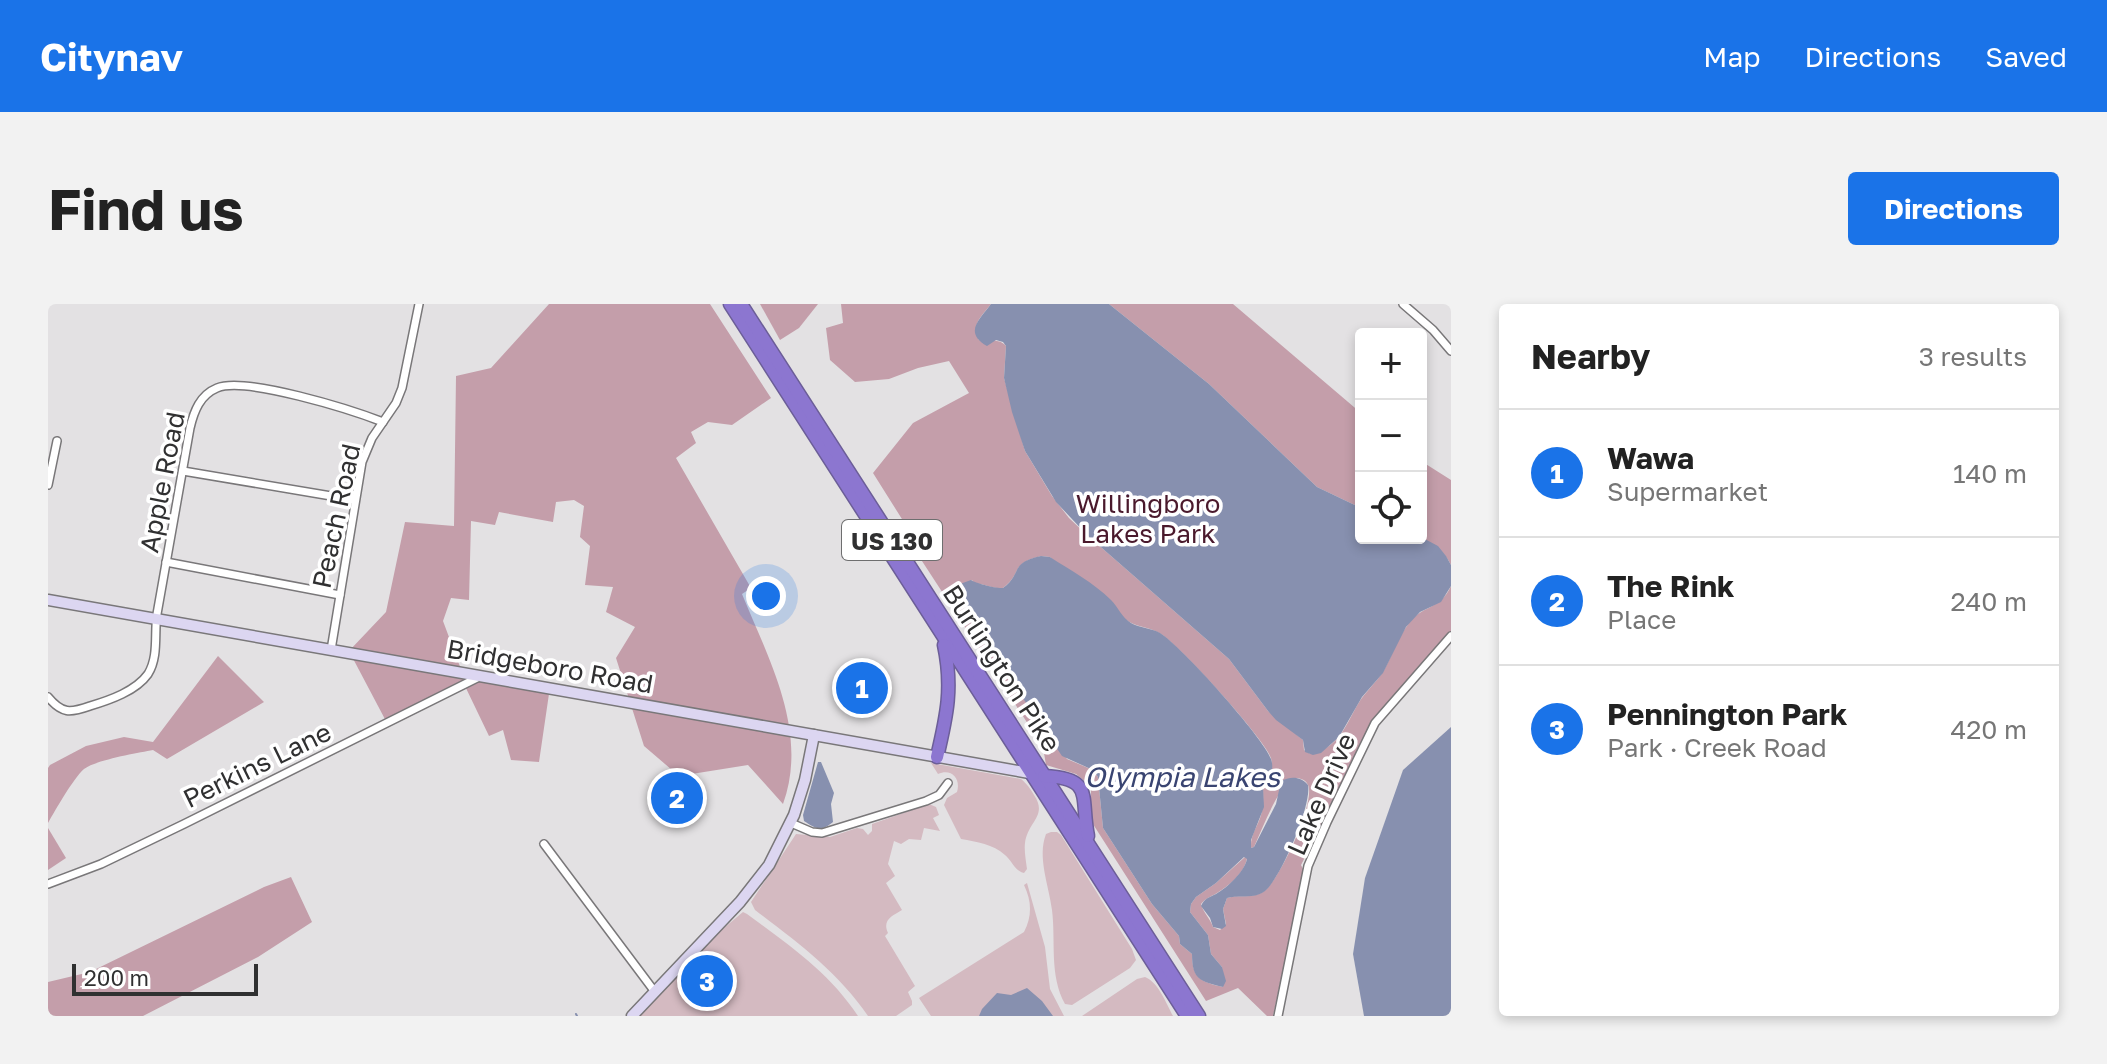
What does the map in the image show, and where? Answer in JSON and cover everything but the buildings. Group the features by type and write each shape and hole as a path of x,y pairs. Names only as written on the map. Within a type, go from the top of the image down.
{"highway":[{"name":"Burlington Pike","path":"730,304 941,634 1090,846 1199,1016"},
{"name":"Burlington Pike","path":"741,304 1187,1016"},
{"path":"937,757 950,677 941,634"},
{"path":"1038,775 1068,778 1080,786 1090,846"}],"street":[{"name":"Peach Road","path":"331,650 365,454 402,388 419,304"},
{"path":"1403,304 1433,330 1451,351"},
{"name":"Apple Road","path":"48,697 56,707 68,712 100,703 135,686 146,676 153,663 156,619 194,413 206,395 225,386 280,392 383,422"},
{"path":"48,485 57,441"},
{"path":"183,471 355,500"},
{"path":"166,562 340,595"},
{"name":"Bridgeboro Road","path":"48,600 1038,775"},
{"name":"Lake Drive","path":"1278,1016 1311,857 1375,723 1451,636"},
{"name":"Perkins Lane","path":"48,884 101,864 481,676"},
{"path":"632,1016 755,884 776,852 791,823 805,780 814,735"},
{"path":"791,823 812,832 837,830 926,801 939,795 948,783"},
{"path":"544,844 655,992"}],"shaded area":[{"path":"549,304 710,304 771,398 732,425 708,422 691,432 696,443 676,458 751,588 742,594 774,670 789,723 790,777 783,804 748,765 679,776 644,746 616,658 635,627 606,612 613,587 585,585 590,546 580,537 584,506 574,500 556,502 553,522 499,512 495,525 471,521 469,600 451,598 443,621 462,672 550,687 539,762 511,760 503,730 489,736 464,684 387,723 349,651 386,612 405,522 454,526 456,376 491,368"},
{"path":"760,304 818,304 799,328 780,340"},
{"path":"841,304 991,304 978,321 977,335 979,340 997,341 1006,346 1004,378 1025,451 1052,496 1087,535 1229,659 1268,711 1303,740 1304,750 1308,753 1318,752 1338,737 1384,670 1412,619 1441,600 1451,586 1451,635 1377,717 1301,865 1304,871 1273,1016 1267,1016 1238,988 1206,1001 1091,821 1091,786 1076,774 1046,765 1043,747 907,538 912,535 873,473 913,423 969,393 949,361 889,379 855,382 830,360 826,328 843,323","holes":["1041,556 1050,557 1126,620 1157,632 1171,642 1254,732 1272,762 1263,786 1262,811 1251,848 1280,792 1292,778 1303,780 1308,785 1307,807 1301,824 1270,885 1259,894 1227,898 1223,909 1226,924 1220,930 1213,927 1201,904 1236,878 1246,863 1245,857 1191,904 1190,912 1208,935 1211,954 1222,967 1223,987 1204,981 1196,974 1192,954 1180,944 1179,936 1152,904 1103,828 1098,777 1093,770 1067,759 1014,685 1006,666 998,661 958,590 972,580 974,583 1003,588 1024,562"]},
{"path":"1109,304 1233,304 1355,408 1355,505 1317,487 1209,384"},
{"path":"1427,465 1451,480 1451,565 1427,541"},
{"path":"218,656 264,702 167,759 153,750 117,757 84,769 48,823 50,765 86,746 124,737 153,742"},
{"path":"931,763 1021,779 1028,786 1039,808 1025,843 1027,869 1024,873 995,848 961,839 944,805 947,798 957,792 956,779 947,772 938,774"},
{"path":"929,804 936,807 939,815 933,818 940,831 924,828 921,840 909,839 901,844 894,841 888,864 895,876 886,883 902,910 887,922 888,933 885,936 915,986 908,992 912,1005 896,1016 868,1016 844,985 755,910 751,902 796,834 830,837 857,828 868,835 872,824"},
{"path":"48,828 66,858 48,870"},
{"path":"1046,834 1061,835 1136,960 1130,968 1072,1005 1065,1004 1055,970 1052,910 1043,852"},
{"path":"291,877 312,922 258,957 143,1016 48,1016 48,982 90,972 264,887"},
{"path":"1027,883 1045,947 1050,989 1064,1016 931,1016 919,998 1024,932 1030,909 1024,885"},
{"path":"743,912 793,948 821,973 858,1016 632,1016"},
{"path":"1145,977 1158,989 1173,1016 1082,1016 1137,979"}],"water":[{"name":"Olympia Lakes","path":"991,304 1109,304 1209,384 1317,487 1355,505 1355,544 1427,544 1427,540 1438,546 1446,556 1451,565 1451,586 1441,602 1420,612 1406,627 1383,673 1362,697 1339,737 1321,753 1313,755 1305,752 1303,740 1276,720 1229,659 1087,535 1056,502 1025,451 1012,412 1004,378 1006,346 996,340 987,346 980,341 975,331"},
{"name":"Olympia Lakes","path":"1041,556 1050,557 1097,588 1131,623 1157,631 1170,641 1220,693 1265,748 1272,767 1263,786 1264,807 1251,840 1251,848 1276,804 1281,781 1295,778 1308,785 1305,808 1294,841 1272,884 1256,895 1227,898 1223,909 1226,926 1222,929 1213,927 1201,906 1235,879 1243,869 1247,859 1244,857 1191,904 1190,912 1208,935 1211,954 1222,967 1226,981 1223,987 1203,981 1196,974 1192,954 1180,944 1179,936 1152,904 1103,828 1098,777 1093,770 1062,756 1014,685 1007,666 998,661 960,595 960,584 971,580 1003,588 1020,565"},
{"path":"1451,727 1451,1016 1364,1016 1353,954 1365,878 1403,770"},
{"path":"818,762 821,762 834,793 831,804 833,822 822,828 804,821 803,815"},
{"path":"1027,988 1053,1016 979,1016 997,993 1011,995"}],"place":[{"name":"Wawa","path":"862,688"},
{"name":"The Rink","path":"677,798"},
{"name":"Pennington Park","path":"707,981"}],"park label":[{"name":"Willingboro Lakes Park","path":"1148,518"}]}
